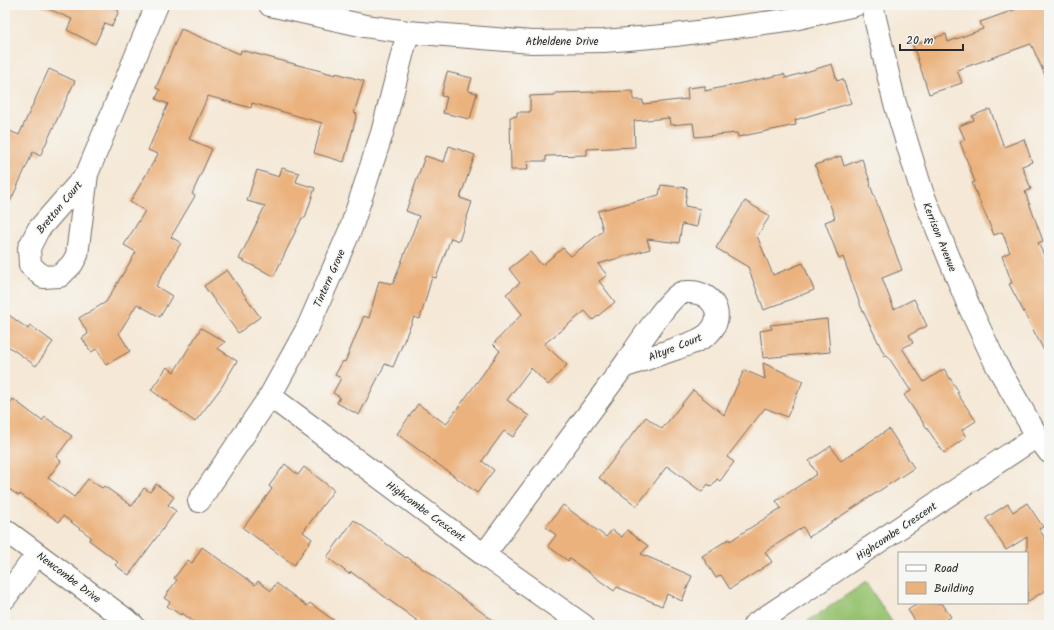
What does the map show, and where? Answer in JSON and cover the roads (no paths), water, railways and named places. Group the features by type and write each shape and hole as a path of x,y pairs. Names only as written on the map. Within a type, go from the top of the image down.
{"street":[{"name":"Bretton Court","path":"87,174 157,5"},
{"name":"Atheldene Drive","path":"270,5 365,26 408,32 532,42 604,42 675,35 794,19 855,5"},
{"name":"Kerrison Avenue","path":"872,5 894,100 922,192 968,304 996,364 1043,444"},
{"name":"Tintern Grove","path":"199,501 270,396 308,327 351,228 382,133 408,32"},
{"path":"484,555 623,367"},
{"name":"Highcombe Crescent","path":"270,396 484,555 583,625"},
{"name":"Highcombe Crescent","path":"754,625 1043,444"},
{"name":"Newcombe Drive","path":"5,530 133,625"},
{"path":"5,598 38,554"}]}
